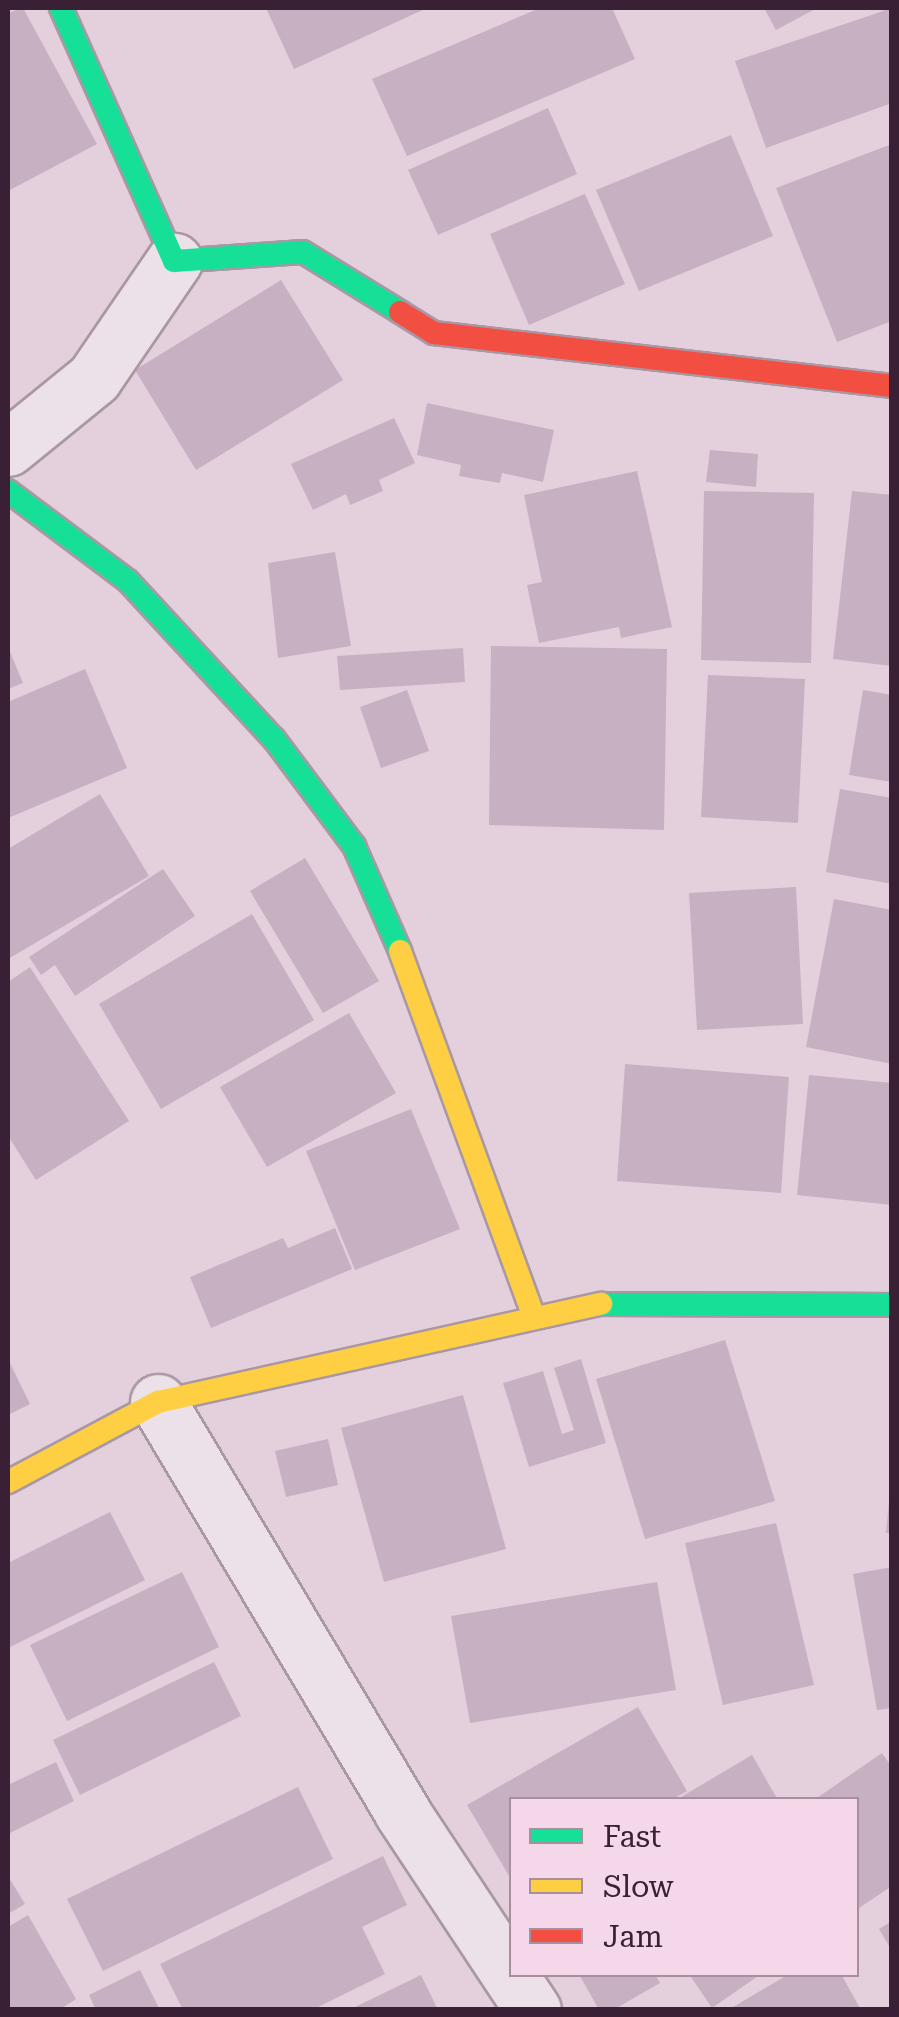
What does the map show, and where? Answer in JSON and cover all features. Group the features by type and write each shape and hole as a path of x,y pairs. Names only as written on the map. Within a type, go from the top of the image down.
{"street":[{"path":"61,8 174,261"},
{"path":"174,261 303,252 434,333 892,386"},
{"path":"8,448 94,378 174,261"},
{"path":"8,491 128,581 274,739 354,846 407,966 533,1315"},
{"path":"8,1482 158,1402 582,1304 892,1304"},
{"path":"158,1402 402,1812 509,1974"},
{"path":"511,1977 533,2010"}],"building":[{"path":"23,8 97,144 8,191 8,13"},
{"path":"266,8 427,8 294,69"},
{"path":"540,8 612,8 635,59 407,156 372,79"},
{"path":"764,8 817,8 776,30"},
{"path":"892,8 892,103 766,148 735,61"},
{"path":"548,108 577,174 438,235 408,170"},
{"path":"731,135 773,236 639,291 596,190"},
{"path":"892,144 892,321 837,342 776,188"},
{"path":"585,194 625,284 529,325 490,234"},
{"path":"281,280 343,380 196,470 135,370"},
{"path":"427,403 554,430 543,482 502,473 500,483 459,476 461,465 417,455"},
{"path":"394,418 415,463 379,480 383,491 350,505 346,494 313,510 291,464"},
{"path":"710,450 758,454 756,487 706,482"},
{"path":"637,471 672,627 621,638 619,627 539,643 527,585 542,582 524,495"},
{"path":"704,491 814,493 811,663 701,660"},
{"path":"852,491 892,495 892,666 833,659"},
{"path":"335,552 351,646 278,658 268,563"},
{"path":"491,646 667,649 664,830 489,825"},
{"path":"8,647 23,683 8,689"},
{"path":"463,648 465,682 340,690 337,656"},
{"path":"85,669 127,768 8,818 8,702"},
{"path":"708,675 805,679 798,823 701,817"},
{"path":"407,690 429,751 381,768 360,707"},
{"path":"863,690 892,695 892,782 849,775"},
{"path":"840,789 892,798 892,884 826,872"},
{"path":"100,794 149,876 8,959 8,849"},
{"path":"305,858 379,981 323,1013 250,891"},
{"path":"163,869 195,916 75,996 55,965 41,975 29,957"},
{"path":"796,887 803,1024 697,1030 689,893"},
{"path":"834,899 892,910 892,1064 806,1047"},
{"path":"252,914 314,1020 161,1109 99,1004"},
{"path":"30,967 129,1121 36,1180 8,1136 8,982"},
{"path":"349,1013 396,1093 267,1167 220,1087"},
{"path":"625,1064 789,1077 781,1193 617,1181"},
{"path":"809,1075 892,1083 892,1205 797,1195"},
{"path":"411,1109 460,1229 355,1270 306,1151"},
{"path":"335,1228 352,1269 211,1328 190,1277 283,1238 288,1248"},
{"path":"725,1340 775,1501 645,1539 596,1379"},
{"path":"8,1359 30,1404 8,1415"},
{"path":"581,1359 606,1443 529,1467 503,1383 543,1371 562,1434 574,1430 554,1368"},
{"path":"463,1395 506,1549 384,1582 341,1428"},
{"path":"328,1439 338,1485 286,1497 275,1451"},
{"path":"889,1501 892,1533 886,1533"},
{"path":"110,1512 145,1580 8,1648 8,1563"},
{"path":"776,1523 814,1685 723,1705 685,1543"},
{"path":"892,1567 892,1708 877,1710 853,1574"},
{"path":"182,1572 219,1647 67,1721 30,1645"},
{"path":"657,1582 676,1690 470,1723 451,1616"},
{"path":"214,1662 241,1716 80,1795 53,1740"},
{"path":"638,1707 687,1791 676,1797 509,1797 509,1876 467,1805"},
{"path":"882,1753 892,1767 892,1886 859,1908 859,1797 818,1797"},
{"path":"752,1755 776,1797 681,1797"},
{"path":"56,1762 74,1801 8,1834 8,1785"},
{"path":"298,1787 333,1859 103,1971 67,1899"},
{"path":"383,1856 407,1905 362,1927 385,1974 312,2010 183,2010 160,1964"},
{"path":"8,1876 25,1904 8,1914"},
{"path":"28,1915 76,1999 59,2010 8,2010 8,1927"},
{"path":"892,1921 892,1951 879,1929"},
{"path":"140,1970 160,2010 96,2010 89,1995"},
{"path":"421,1975 438,2010 349,2010"},
{"path":"581,1977 657,1977 660,1983 613,2010 599,2010"},
{"path":"691,1977 757,1977 712,2008"},
{"path":"784,1977 843,1977 861,2010 728,2010"}],"traffic: fast":[{"path":"61,8 174,261 303,252 400,312"},
{"path":"8,491 128,581 274,739 354,846 400,951"},
{"path":"601,1304 892,1305"}],"traffic: slow":[{"path":"400,951 533,1315"},
{"path":"8,1482 158,1402 601,1304"}],"traffic: jam":[{"path":"400,312 434,333 892,386"}]}
